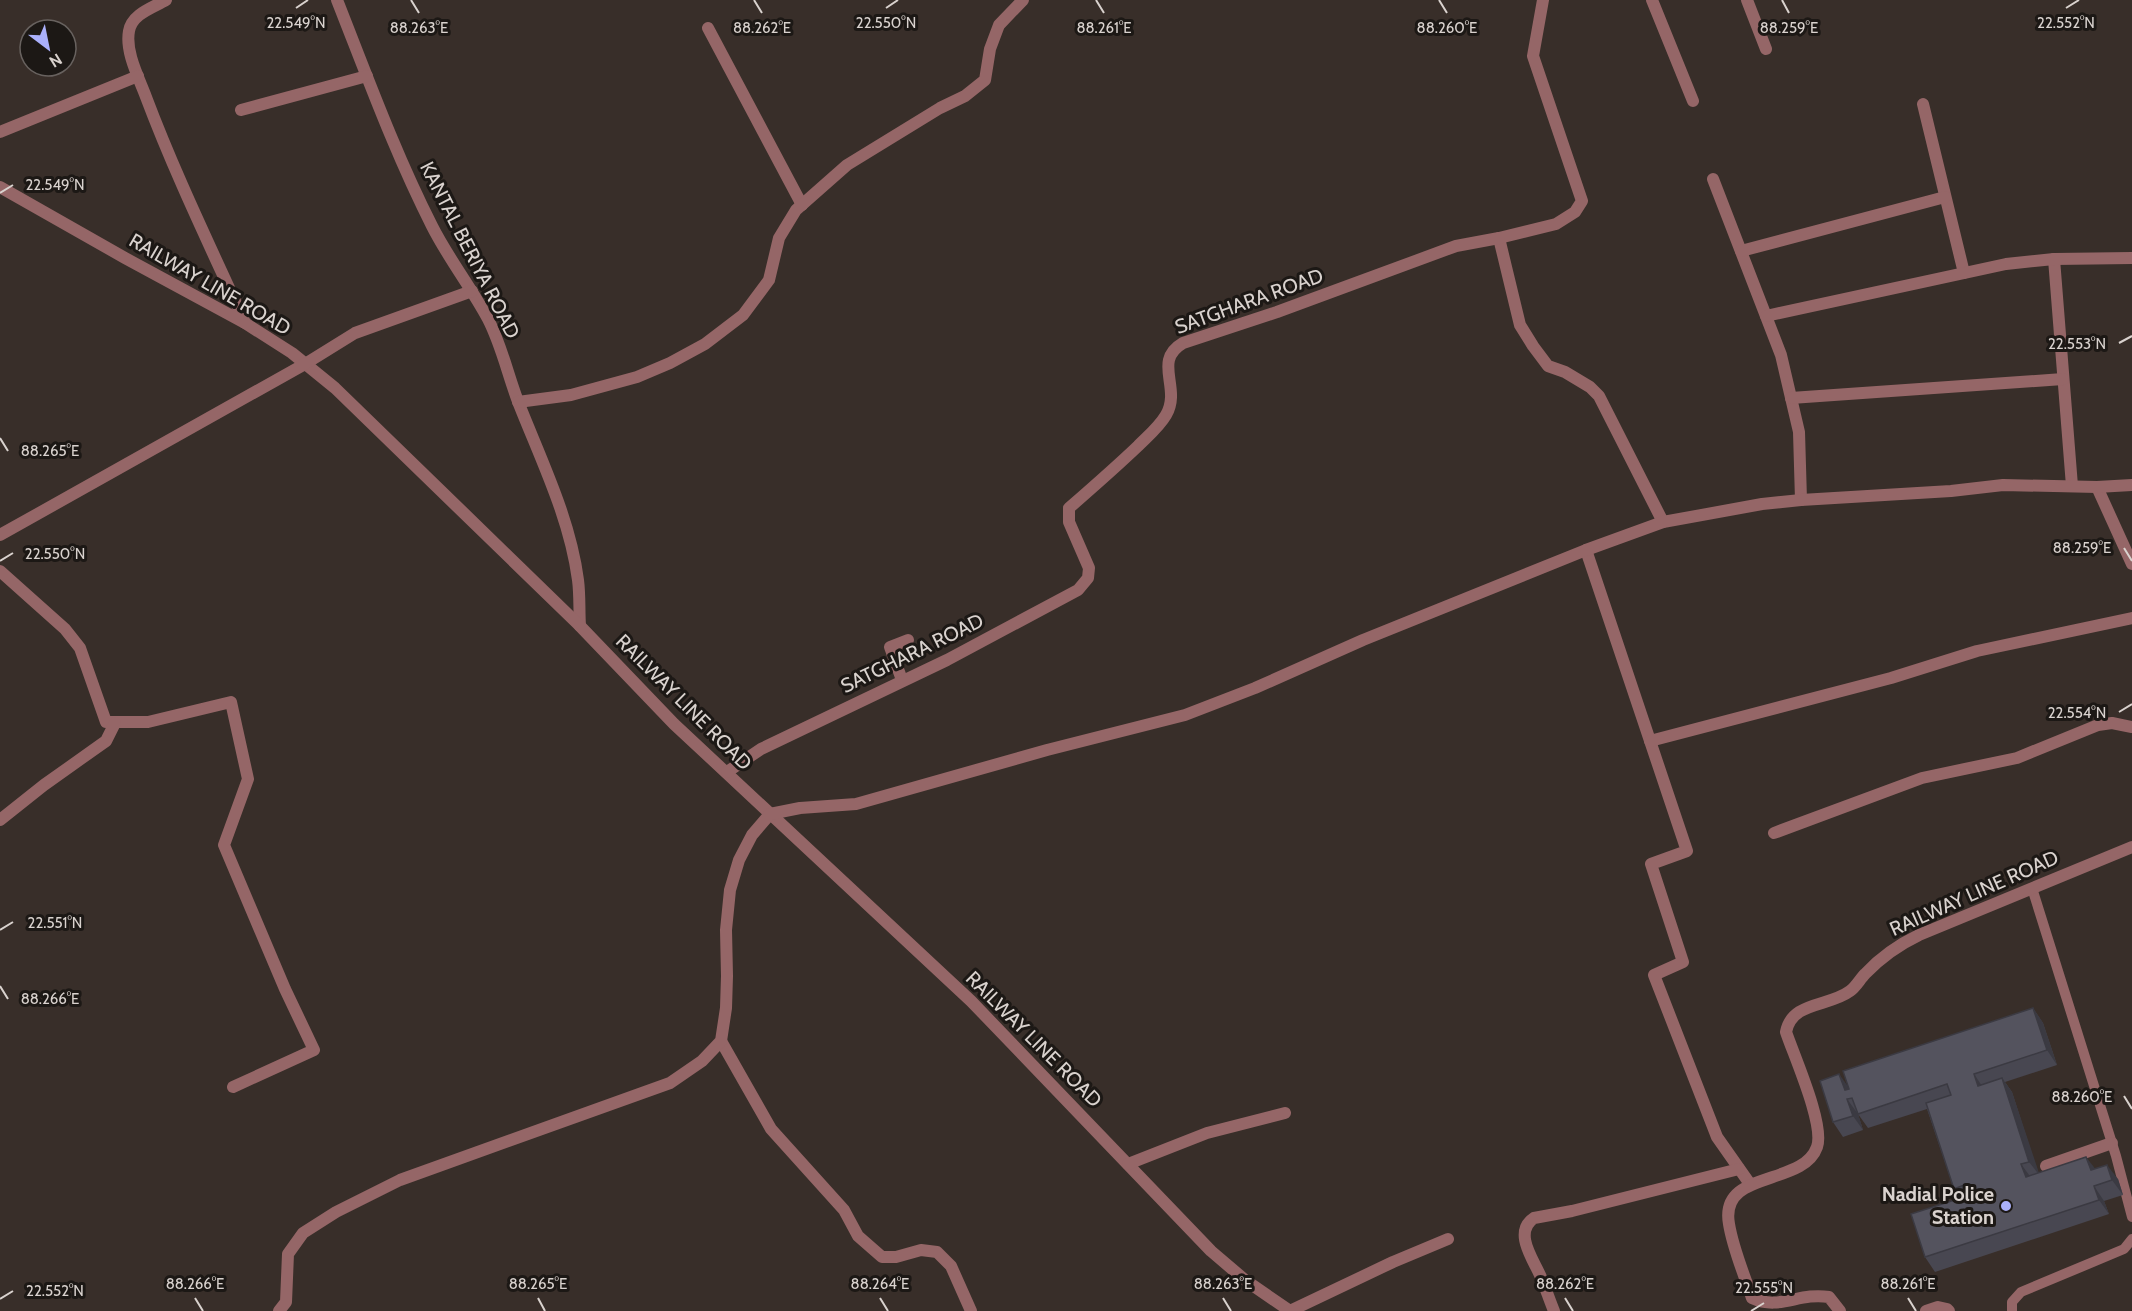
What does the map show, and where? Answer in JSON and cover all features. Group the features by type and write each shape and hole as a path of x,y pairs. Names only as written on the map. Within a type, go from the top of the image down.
{"street":[{"path":"166,0 132,22 128,33 129,48 156,125 245,323"},
{"name":"KANTAL BERIYA ROAD","path":"337,0 387,127 433,227 489,321 568,533 578,581 580,626"},
{"path":"518,402 571,395 637,376 670,363 705,344 743,315 769,280 779,238 796,210 847,165 940,108 965,96 985,80 990,49 999,25 1023,0"},
{"name":"SATGHARA ROAD","path":"727,772 761,749 946,660 1078,591 1088,578 1089,568 1069,522 1069,508 1126,458 1167,414 1172,398 1168,362 1175,348 1183,343 1277,312 1456,246 1556,224 1575,212 1582,201 1533,56 1543,0"},
{"path":"1652,0 1693,101"},
{"path":"1747,0 1766,49"},
{"path":"708,28 802,205"},
{"path":"0,132 138,76"},
{"path":"241,110 367,76"},
{"path":"1923,104 1964,273"},
{"path":"1713,179 1780,355 1799,432 1802,500"},
{"name":"RAILWAY LINE ROAD","path":"0,187 245,323 305,364 335,388 580,626 674,724 970,1001 1211,1251 1245,1280 1290,1311"},
{"path":"1741,251 1946,196"},
{"path":"1499,238 1520,325 1548,366 1584,383 1599,396 1663,522"},
{"path":"1766,315 2006,264 2054,259 2132,258"},
{"path":"2054,259 2072,486"},
{"path":"0,535 305,364 355,333 472,291"},
{"path":"1791,398 2063,379"},
{"path":"286,1308 288,1254 303,1233 336,1212 400,1180 670,1083 702,1061 721,1041 728,976 726,930 730,890 739,860 752,835 770,814 800,808 856,804 1185,714 1255,688 1363,640 1586,550 1663,522 1762,504 1802,500 1951,491 2002,485 2097,487 2132,484"},
{"path":"2097,487 2132,564"},
{"path":"1586,550 1687,851 1651,864 1683,962 1654,975 1718,1137 1750,1184 1737,1192 1729,1209 1728,1223 1752,1298 1761,1306 1772,1310 1820,1295 1828,1297 1840,1311"},
{"path":"0,571 65,629 80,648 106,722 148,722 231,702 248,779 224,845 285,989 314,1050 233,1087"},
{"path":"1650,741 1891,678 1977,651 2132,618"},
{"path":"902,680 890,647 908,640"},
{"path":"0,820 106,741 115,723"},
{"path":"1774,833 1922,778 2017,758 2098,725 2112,723 2132,727"},
{"name":"RAILWAY LINE ROAD","path":"1750,1184 1808,1163 1818,1146 1818,1125 1786,1032 1788,1021 1799,1012 1850,992 1866,973 1894,947 1918,935 2132,848"},
{"path":"721,1041 771,1129 844,1210 858,1236 882,1257 896,1257 921,1250 937,1252 951,1266 971,1311"},
{"path":"1128,1164 1206,1133 1285,1113"},
{"path":"2046,1166 2112,1143"},
{"path":"1554,1311 1540,1275 1525,1246 1526,1231 1529,1222 1534,1218 1572,1211 1739,1169"},
{"path":"1290,1311 1393,1262 1448,1239"},
{"path":"1926,1311 1938,1307 1949,1311"}],"lane":[{"path":"2032,888 2112,1143 2132,1217"},
{"path":"2012,1311 2012,1302 2021,1292 2124,1249 2132,1239"}],"building":[{"path":"2033,1008 2047,1050 1974,1074 1978,1086 2002,1078 2029,1162 2021,1164 2026,1177 2086,1157 2091,1170 2107,1165 2112,1180 2094,1186 2099,1200 1925,1257 1911,1214 1967,1196 1964,1185 1954,1189 1926,1103 1951,1095 1947,1084 1858,1114 1852,1098 1847,1099 1853,1116 1833,1122 1820,1081 1839,1074 1845,1090 1849,1089 1843,1071"}],"place":[{"name":"Nadial Police Station","path":"2006,1206"}]}
